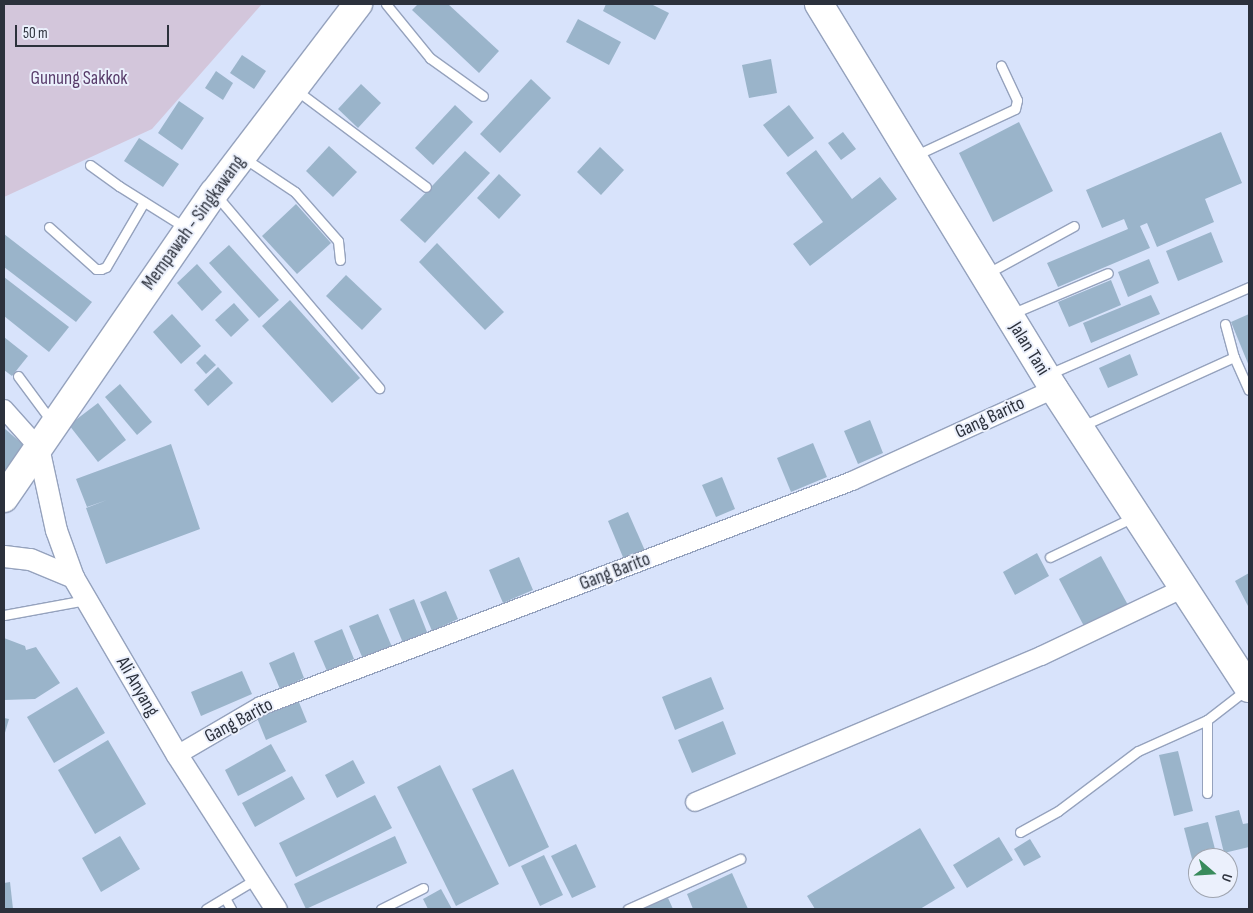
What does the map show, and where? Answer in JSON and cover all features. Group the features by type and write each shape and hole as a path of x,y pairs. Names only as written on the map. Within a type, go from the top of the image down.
{"main road":[{"name":"Mempawah - Singkawang","path":"4,498 214,193 358,4"},
{"name":"Jalan Tani","path":"819,4 1050,382 1249,688"}],"street":[{"name":"Gang Barito","path":"177,755 261,706 852,481 1050,382"},
{"path":"4,409 38,447"},
{"name":"Ali Anyang","path":"38,447 56,530 73,577 177,755 276,909"},
{"path":"4,556 30,559 73,577"},
{"path":"694,802 1041,656 1184,588"}],"lane":[{"path":"386,4 430,58 482,96"},
{"path":"912,157 1015,109 1017,100 1001,65"},
{"path":"294,88 426,187"},
{"path":"242,157 296,192 338,241 340,260"},
{"path":"90,165 144,202 189,229"},
{"path":"214,193 379,388"},
{"path":"49,226 96,269 101,269 106,267 144,202"},
{"path":"984,276 1074,226"},
{"path":"1008,315 1108,273"},
{"path":"1050,382 1249,287"},
{"path":"1225,324 1234,357 1249,390"},
{"path":"1079,427 1234,357"},
{"path":"18,376 54,424"},
{"path":"1050,556 1137,515"},
{"path":"4,615 86,600"},
{"path":"1020,832 1058,811 1138,751 1207,720 1249,688"},
{"path":"1207,720 1207,793"},
{"path":"628,909 740,859"},
{"path":"206,909 256,878"},
{"path":"381,909 423,888"},
{"path":"225,898 232,909"}],"green space":[{"name":"Gunung Sakkok","path":"4,4 262,4 152,129 4,197"}],"building":[{"path":"418,4 448,4 499,51 479,73 412,10"},
{"path":"606,4 651,4 669,13 655,40 603,11"},
{"path":"578,19 621,42 609,65 566,42"},
{"path":"242,55 266,71 254,89 230,73"},
{"path":"771,59 777,93 749,98 742,65"},
{"path":"216,71 233,83 223,100 205,88"},
{"path":"531,79 551,98 500,153 480,134"},
{"path":"361,84 381,103 358,128 338,109"},
{"path":"179,101 204,118 182,150 158,133"},
{"path":"455,105 473,122 433,165 415,148"},
{"path":"789,105 814,138 788,157 763,125"},
{"path":"1019,122 1053,191 993,222 959,153"},
{"path":"843,132 856,149 841,160 828,143"},
{"path":"1221,132 1242,183 1205,199 1214,222 1157,247 1147,223 1140,226 1150,248 1058,287 1047,263 1128,229 1124,219 1102,228 1086,190"},
{"path":"139,138 179,164 163,187 124,161"},
{"path":"329,146 357,172 333,197 306,171"},
{"path":"600,147 624,170 601,195 577,172"},
{"path":"816,150 852,199 880,177 897,199 810,266 793,244 823,222 786,173"},
{"path":"465,151 490,173 425,243 400,220"},
{"path":"499,174 521,195 499,219 477,198"},
{"path":"296,204 331,243 297,274 262,236"},
{"path":"1211,232 1223,262 1178,281 1166,251"},
{"path":"4,234 92,302 76,322 4,267"},
{"path":"437,243 504,312 485,330 419,262"},
{"path":"229,245 279,300 259,318 209,263"},
{"path":"1149,259 1159,283 1128,297 1118,272"},
{"path":"197,264 222,292 202,311 177,283"},
{"path":"346,275 382,309 362,330 326,296"},
{"path":"4,277 69,327 49,352 4,316"},
{"path":"1111,280 1121,305 1069,327 1058,302"},
{"path":"1151,295 1160,314 1091,343 1083,323"},
{"path":"290,300 360,378 332,403 262,326"},
{"path":"234,303 249,320 231,337 215,320"},
{"path":"172,314 201,346 181,364 153,332"},
{"path":"1249,314 1249,366 1231,322"},
{"path":"4,337 28,356 12,376 4,370"},
{"path":"205,354 216,365 206,374 196,363"},
{"path":"1130,354 1138,375 1108,388 1099,368"},
{"path":"218,367 233,383 208,406 194,390"},
{"path":"120,384 152,422 137,435 105,397"},
{"path":"98,403 126,440 98,462 69,425"},
{"path":"870,420 883,453 858,464 844,431"},
{"path":"4,428 27,448 4,474"},
{"path":"813,443 827,477 791,492 777,458"},
{"path":"171,444 200,529 106,564 86,508 107,500 87,507 76,479"},
{"path":"722,477 735,509 716,517 702,485"},
{"path":"628,512 646,553 625,562 608,521"},
{"path":"1037,553 1049,576 1015,595 1003,572"},
{"path":"1101,556 1128,605 1085,628 1059,579"},
{"path":"519,557 533,590 503,603 489,570"},
{"path":"1249,573 1249,605 1248,606 1235,581"},
{"path":"446,591 458,619 432,631 420,602"},
{"path":"414,599 427,632 403,643 389,609"},
{"path":"378,614 392,647 363,659 349,626"},
{"path":"342,629 354,659 327,671 314,641"},
{"path":"4,638 25,646 26,650 36,647 60,683 35,699 4,700"},
{"path":"294,652 304,678 280,689 269,663"},
{"path":"242,671 252,694 201,716 191,692"},
{"path":"711,677 724,709 675,730 662,697"},
{"path":"77,687 105,733 54,763 27,717"},
{"path":"296,695 307,722 266,740 255,713"},
{"path":"4,718 9,719 4,736"},
{"path":"723,721 736,754 692,773 678,740"},
{"path":"108,740 146,804 95,834 58,770"},
{"path":"271,744 286,771 238,796 225,770"},
{"path":"1178,751 1193,811 1174,816 1159,755"},
{"path":"353,760 365,783 337,798 325,775"},
{"path":"440,765 499,884 456,906 397,787"},
{"path":"513,769 549,847 509,867 472,789"},
{"path":"292,776 305,799 255,827 242,803"},
{"path":"375,795 392,828 296,877 279,843"},
{"path":"1239,810 1243,824 1249,823 1249,847 1238,850 1238,848 1223,848 1215,816"},
{"path":"1208,822 1215,848 1189,848 1184,828"},
{"path":"920,828 955,888 920,909 815,909 807,896"},
{"path":"120,836 140,869 101,892 82,858"},
{"path":"395,836 407,863 306,909 294,884"},
{"path":"999,837 1013,860 967,888 953,865"},
{"path":"1030,839 1041,857 1024,866 1014,849"},
{"path":"576,844 596,887 572,898 551,856"},
{"path":"544,855 563,895 540,906 521,866"},
{"path":"732,873 748,909 693,909 687,894"},
{"path":"10,882 13,909 4,909 4,883"},
{"path":"441,889 452,909 428,909 423,899"},
{"path":"668,898 673,909 642,909"}]}
